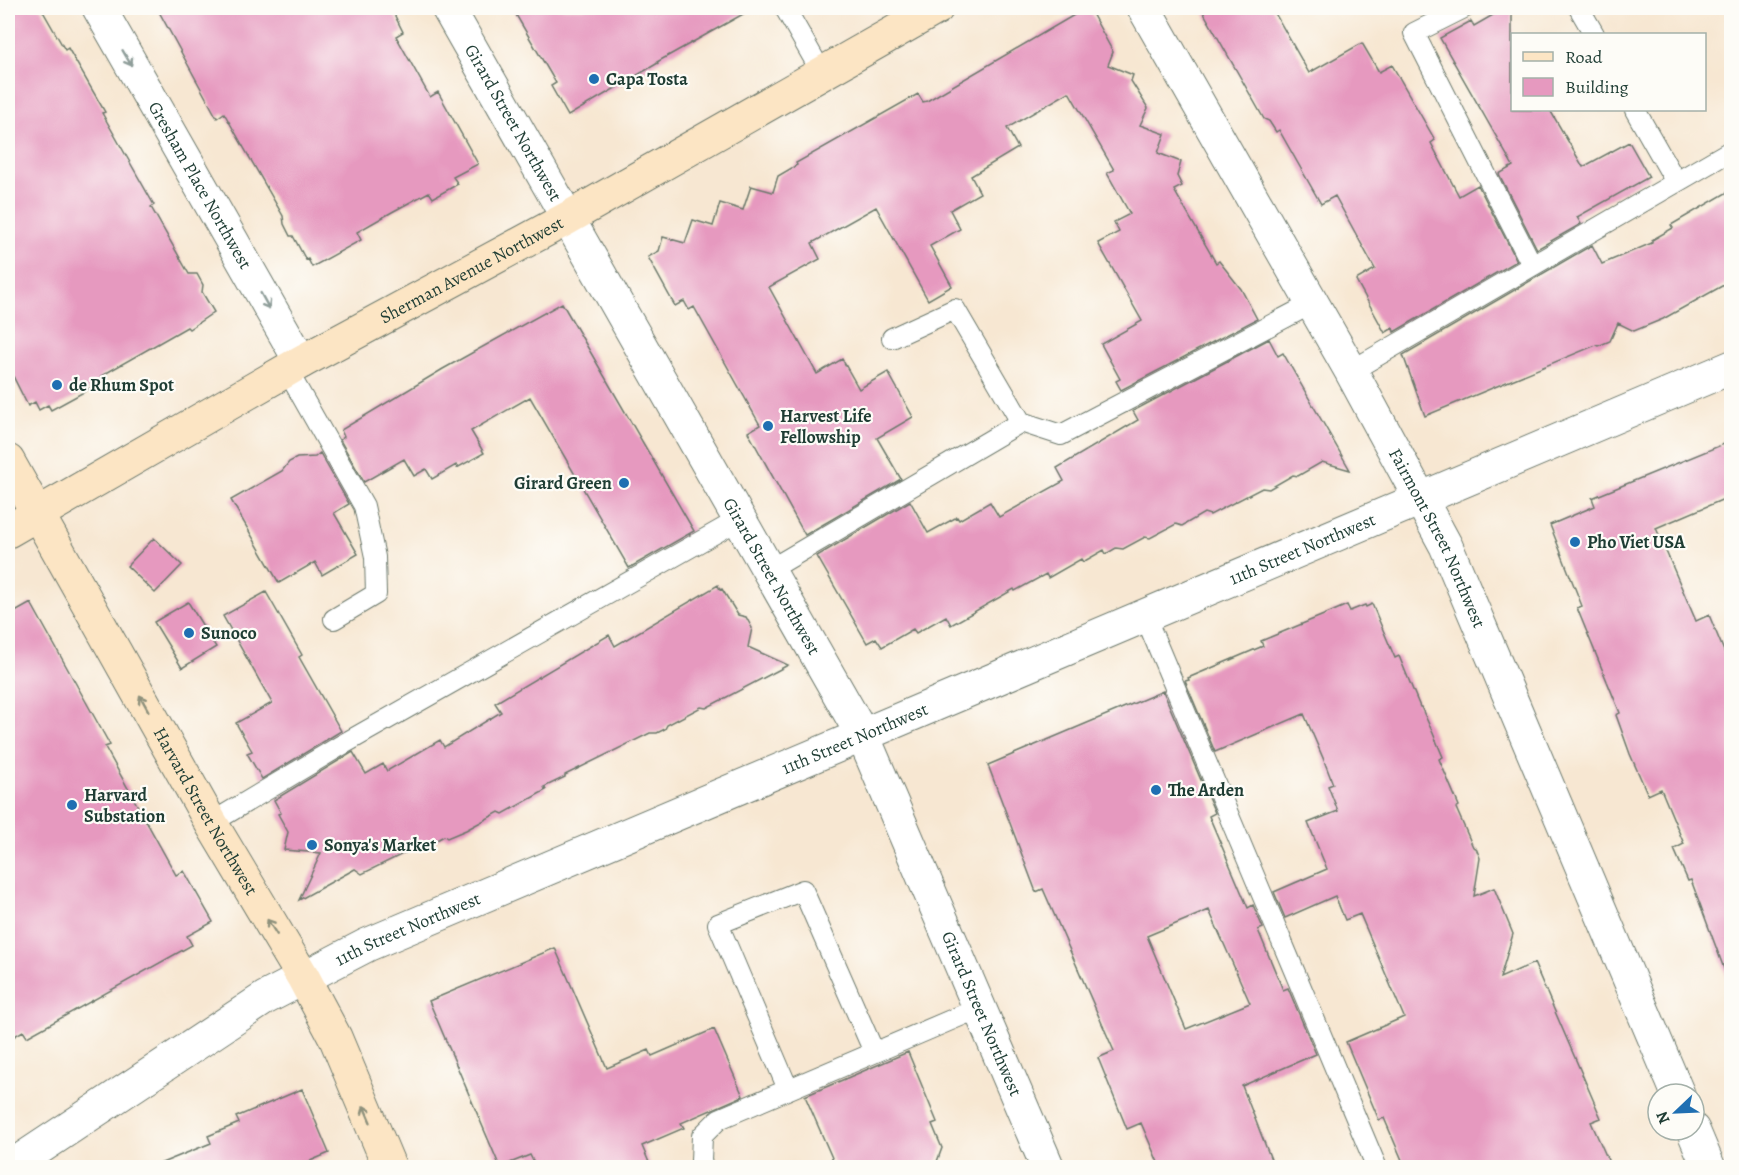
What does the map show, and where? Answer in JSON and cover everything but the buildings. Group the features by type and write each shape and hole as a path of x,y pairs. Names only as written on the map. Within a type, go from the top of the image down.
{"main road":[{"name":"Sherman Avenue Northwest","path":"8,531 294,366 568,218 937,8"},
{"name":"Harvard Street Northwest","path":"8,460 211,823 303,977 335,1037 390,1167"}],"street":[{"name":"Gresham Place Northwest","path":"99,8 294,366"},
{"name":"Girard Street Northwest","path":"448,8 863,736 1048,1167"},
{"name":"Fairmont Street Northwest","path":"1144,8 1352,371 1446,546 1672,1082"},
{"name":"11th Street Northwest","path":"27,1162 265,998 367,945 1731,367"},
{"path":"1698,1142 1709,1167"}],"lane":[{"path":"785,8 822,73"},
{"path":"1464,8 1414,33 1532,266"},
{"path":"1579,8 1593,33"},
{"path":"1636,111 1676,182"},
{"path":"1352,371 1731,150"},
{"path":"892,338 955,309 1021,422 1060,435 1313,303"},
{"path":"294,366 364,506 375,556 376,594 334,619"},
{"path":"769,570 1021,422"},
{"path":"211,823 340,746 740,519"},
{"path":"1145,616 1377,1167"},
{"path":"788,1089 718,924 803,890 874,1052"},
{"path":"704,1167 701,1161 702,1136 719,1119 979,1008"}],"place":[{"name":"Capa Tosta","path":"594,79"},
{"name":"de Rhum Spot","path":"57,385"},
{"name":"Harvest Life Fellowship","path":"768,426"},
{"name":"Girard Green","path":"624,483"},
{"name":"Pho Viet USA","path":"1575,542"},
{"name":"Sunoco","path":"189,633"},
{"name":"The Arden","path":"1156,790"},
{"name":"Harvard Substation","path":"72,805"},
{"name":"Sonya's Market","path":"312,845"}]}
